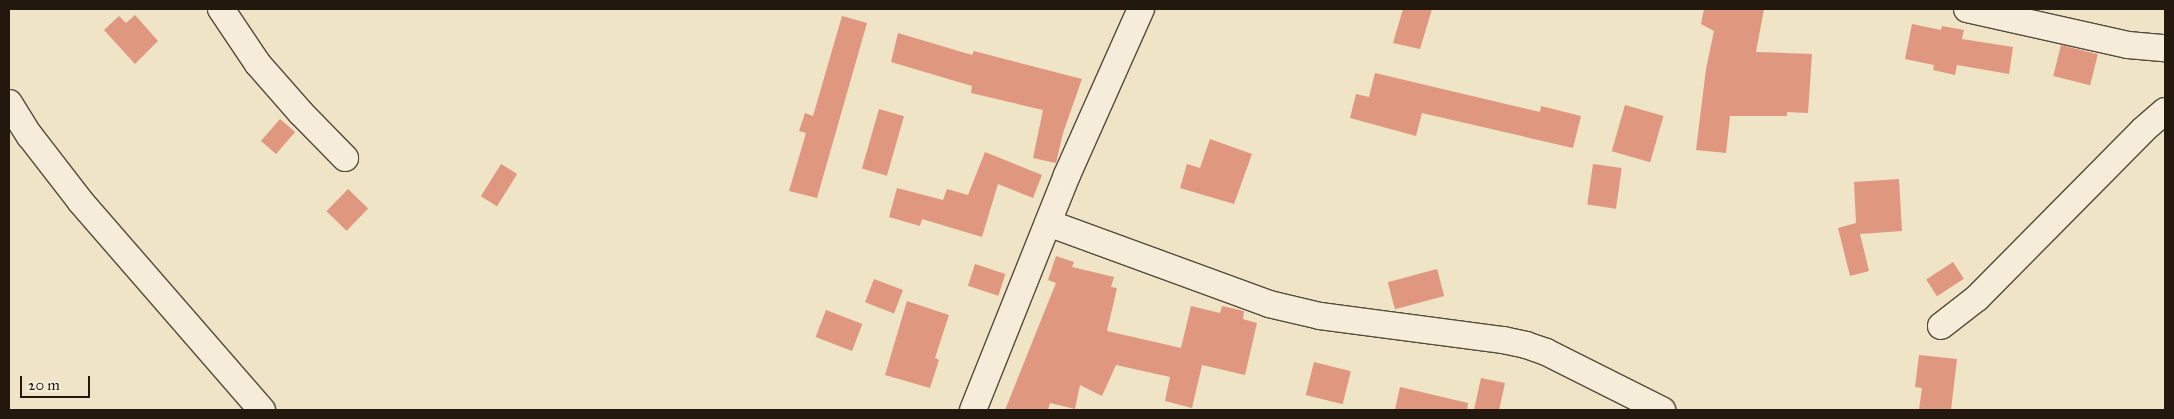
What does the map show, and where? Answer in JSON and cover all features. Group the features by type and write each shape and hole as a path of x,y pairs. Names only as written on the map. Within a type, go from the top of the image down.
{"street":[{"path":"221,9 258,64 301,113 345,158"},
{"path":"973,410 1111,72 1141,9"},
{"path":"1966,9 2128,45 2165,48"},
{"path":"9,103 30,136 81,202 262,410"},
{"path":"1941,326 1977,298 2143,130 2165,111"},
{"path":"1048,223 1268,304 1320,316 1503,340 1526,346 1572,364 1662,410"}],"building":[{"path":"1403,9 1432,9 1420,49 1393,43"},
{"path":"1704,9 1764,9 1756,52 1812,54 1808,113 1787,112 1787,116 1730,116 1726,153 1696,150 1706,69 1714,31 1701,24"},
{"path":"135,15 158,41 135,64 104,30 119,16 126,23"},
{"path":"842,16 867,23 817,198 789,191 806,133 799,131 805,113 813,116"},
{"path":"1912,24 1941,30 1942,26 1964,30 1962,39 2013,47 2009,74 1957,65 1955,75 1933,70 1934,65 1905,59"},
{"path":"898,33 972,55 974,51 1082,79 1063,133 1056,163 1033,158 1043,110 971,93 972,86 891,62"},
{"path":"2061,45 2098,54 2090,85 2053,76"},
{"path":"1375,73 1540,112 1541,106 1581,116 1573,148 1422,113 1416,136 1350,118 1356,94 1369,97"},
{"path":"1625,105 1663,116 1650,162 1612,151"},
{"path":"879,109 904,116 887,176 862,169"},
{"path":"280,119 295,132 276,154 261,141"},
{"path":"1210,139 1252,154 1234,204 1180,188 1187,164 1200,168"},
{"path":"985,152 1042,175 1033,198 998,184 982,237 922,219 920,226 889,217 897,188 943,200 947,189 968,195"},
{"path":"501,164 517,174 497,206 481,196"},
{"path":"1593,164 1622,168 1616,209 1587,205"},
{"path":"1899,179 1902,231 1860,234 1869,271 1850,276 1838,228 1856,223 1854,182"},
{"path":"348,189 368,208 347,231 326,211"},
{"path":"1056,256 1074,262 1072,267 1114,277 1111,287 1117,288 1107,331 1181,348 1191,306 1220,313 1222,306 1244,311 1243,319 1257,323 1245,375 1202,365 1192,408 1165,401 1170,377 1116,365 1102,396 1080,385 1075,409 1050,403 1048,410 1005,410 1056,283 1048,280"},
{"path":"1953,262 1964,279 1937,296 1926,279"},
{"path":"975,264 1005,274 998,296 968,286"},
{"path":"1437,269 1444,296 1395,309 1388,282"},
{"path":"874,279 903,290 894,313 865,302"},
{"path":"907,301 949,315 935,358 939,360 930,388 885,375"},
{"path":"826,310 862,324 852,351 816,337"},
{"path":"1919,355 1957,359 1951,410 1919,410 1922,388 1915,387"},
{"path":"1314,362 1351,371 1343,404 1306,395"},
{"path":"1481,378 1505,383 1499,410 1474,410"},
{"path":"1400,387 1468,403 1467,410 1395,410"}]}
